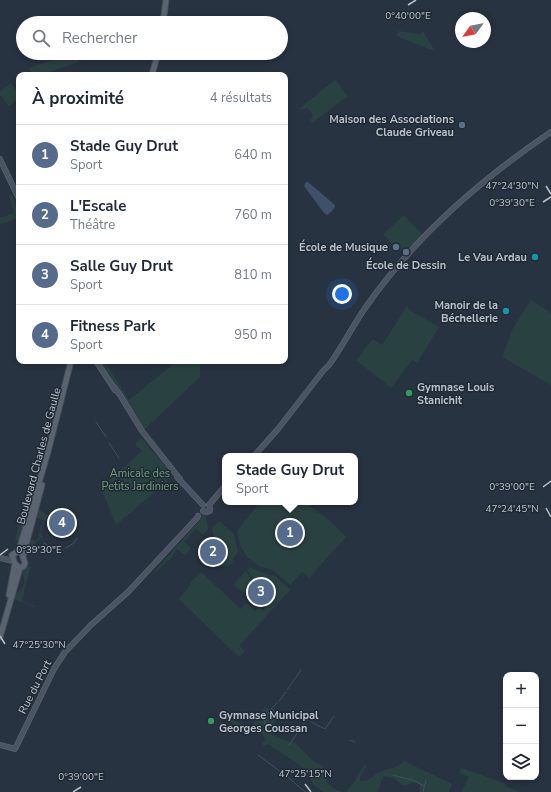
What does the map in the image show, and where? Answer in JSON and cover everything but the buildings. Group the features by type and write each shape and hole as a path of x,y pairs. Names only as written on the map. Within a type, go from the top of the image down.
{"main road":[{"path":"165,16 167,0"},
{"path":"151,72 154,60"},
{"name":"Boulevard Charles de Gaulle","path":"17,552 20,547 38,487 71,364"},
{"name":"Boulevard Charles de Gaulle","path":"15,562 24,566 25,564 23,556 74,364"},
{"path":"0,637 17,552 23,556"},
{"path":"0,627 10,593 15,562"}],"street":[{"path":"257,453 278,429 329,365 368,303 403,259 437,224 494,175 551,132"},
{"path":"0,159 16,193"},
{"path":"97,364 132,415 140,433 152,445 203,506 203,511 210,511 209,505"},
{"path":"203,506 205,504 209,505 222,490"},
{"name":"Rue du Port","path":"0,744 15,749 54,669 64,652 90,625 131,588 203,511"},
{"path":"0,557 15,562"}],"green space":[{"path":"398,31 419,34 423,31 435,51 397,36"},
{"path":"53,60 78,60 79,62 49,72 31,72 29,68"},
{"path":"335,80 348,96 312,123 310,120 313,117 313,114 307,108 301,110 300,108"},
{"path":"11,83 16,90 16,100 9,106 0,95 0,91"},
{"path":"12,194 16,207 16,219 0,224 0,218 14,213 9,196"},
{"path":"404,215 423,235 410,249 408,247 404,252 394,243 392,244 383,234"},
{"path":"531,300 551,313 551,385 502,357 513,328"},
{"path":"407,306 411,311 439,327 417,363 412,360 391,388 356,360 373,339 382,345"},
{"path":"99,364 106,364 129,400 173,364 200,364 200,377 143,431"},
{"name":"Amicale des Petits Jardiniers","path":"141,438 173,475 167,480 168,481 116,525 101,488 142,451 135,444"},
{"path":"32,483 36,485 19,542 15,540 28,490 30,484"},
{"path":"258,505 309,505 329,520 346,537 309,578 302,572 290,585 273,570 259,566 248,558 240,545 237,531"},
{"path":"39,509 48,516 43,524 42,531 40,531 43,537 27,550 30,539 37,541 43,520 36,517"},
{"path":"202,514 205,514 208,529 203,535 196,529 184,542 191,548 185,555 177,549 172,557 156,572 155,571 200,520"},
{"path":"218,522 234,534 238,553 234,557 232,564 223,567 221,564 224,563 223,557 227,555 225,546 222,547 220,541 215,542 212,528"},
{"path":"28,566 33,568 30,569 22,600 25,603 35,606 34,607 14,599 23,585 23,572"},
{"path":"250,567 275,576 290,590 239,646 245,651 239,657 179,599 191,582 201,572 241,609 246,603 255,611 259,607 263,610 275,597 256,580 254,581 247,570"},
{"path":"246,571 253,582 244,593 233,585"},
{"path":"265,707 270,710 272,708 278,714 271,732 272,735 290,742 292,740 314,762 322,765 329,773 326,782 334,789 343,792 323,792 314,785 301,766 268,744 264,746 262,744 265,740 262,734 251,733 230,722 231,719 251,727"},
{"path":"404,761 452,784 449,792 420,792 420,783 411,783 404,786 393,778 383,776 378,792 346,792 365,764 366,767 360,777 360,781 369,779 377,773 395,767"},
{"path":"461,768 504,783 505,786 520,792 461,792 469,777 459,773"}],"water":[{"path":"306,182 308,182 335,205 331,212 327,215 304,186"}],"waterway":[{"path":"96,422 106,437"},
{"path":"109,443 119,458"},
{"path":"66,548 74,543 77,538"},
{"path":"44,543 53,549 63,549"},
{"path":"287,690 301,670"},
{"path":"279,701 286,692"},
{"path":"264,725 269,711 277,703"},
{"path":"311,722 325,729 334,716"},
{"path":"289,745 305,722"},
{"path":"350,740 355,742"},
{"path":"258,755 305,792"},
{"path":"393,775 415,781 424,786"},
{"path":"423,792 426,780"}],"place":[{"name":"Maison des Associations Claude Griveau","path":"462,125"},
{"name":"École de Musique","path":"396,247"},
{"name":"École de Dessin","path":"406,252"},
{"name":"Le Vau Ardau","path":"535,257"},
{"name":"Manoir de la Béchellerie","path":"506,311"},
{"name":"Gymnase Louis Stanichit","path":"409,393"},
{"name":"Fitness Park","path":"62,523"},
{"name":"Stade Guy Drut","path":"290,533"},
{"name":"L'Escale","path":"213,552"},
{"name":"Salle Guy Drut","path":"261,592"},
{"name":"Gymnase Municipal Georges Coussan","path":"211,721"}]}
